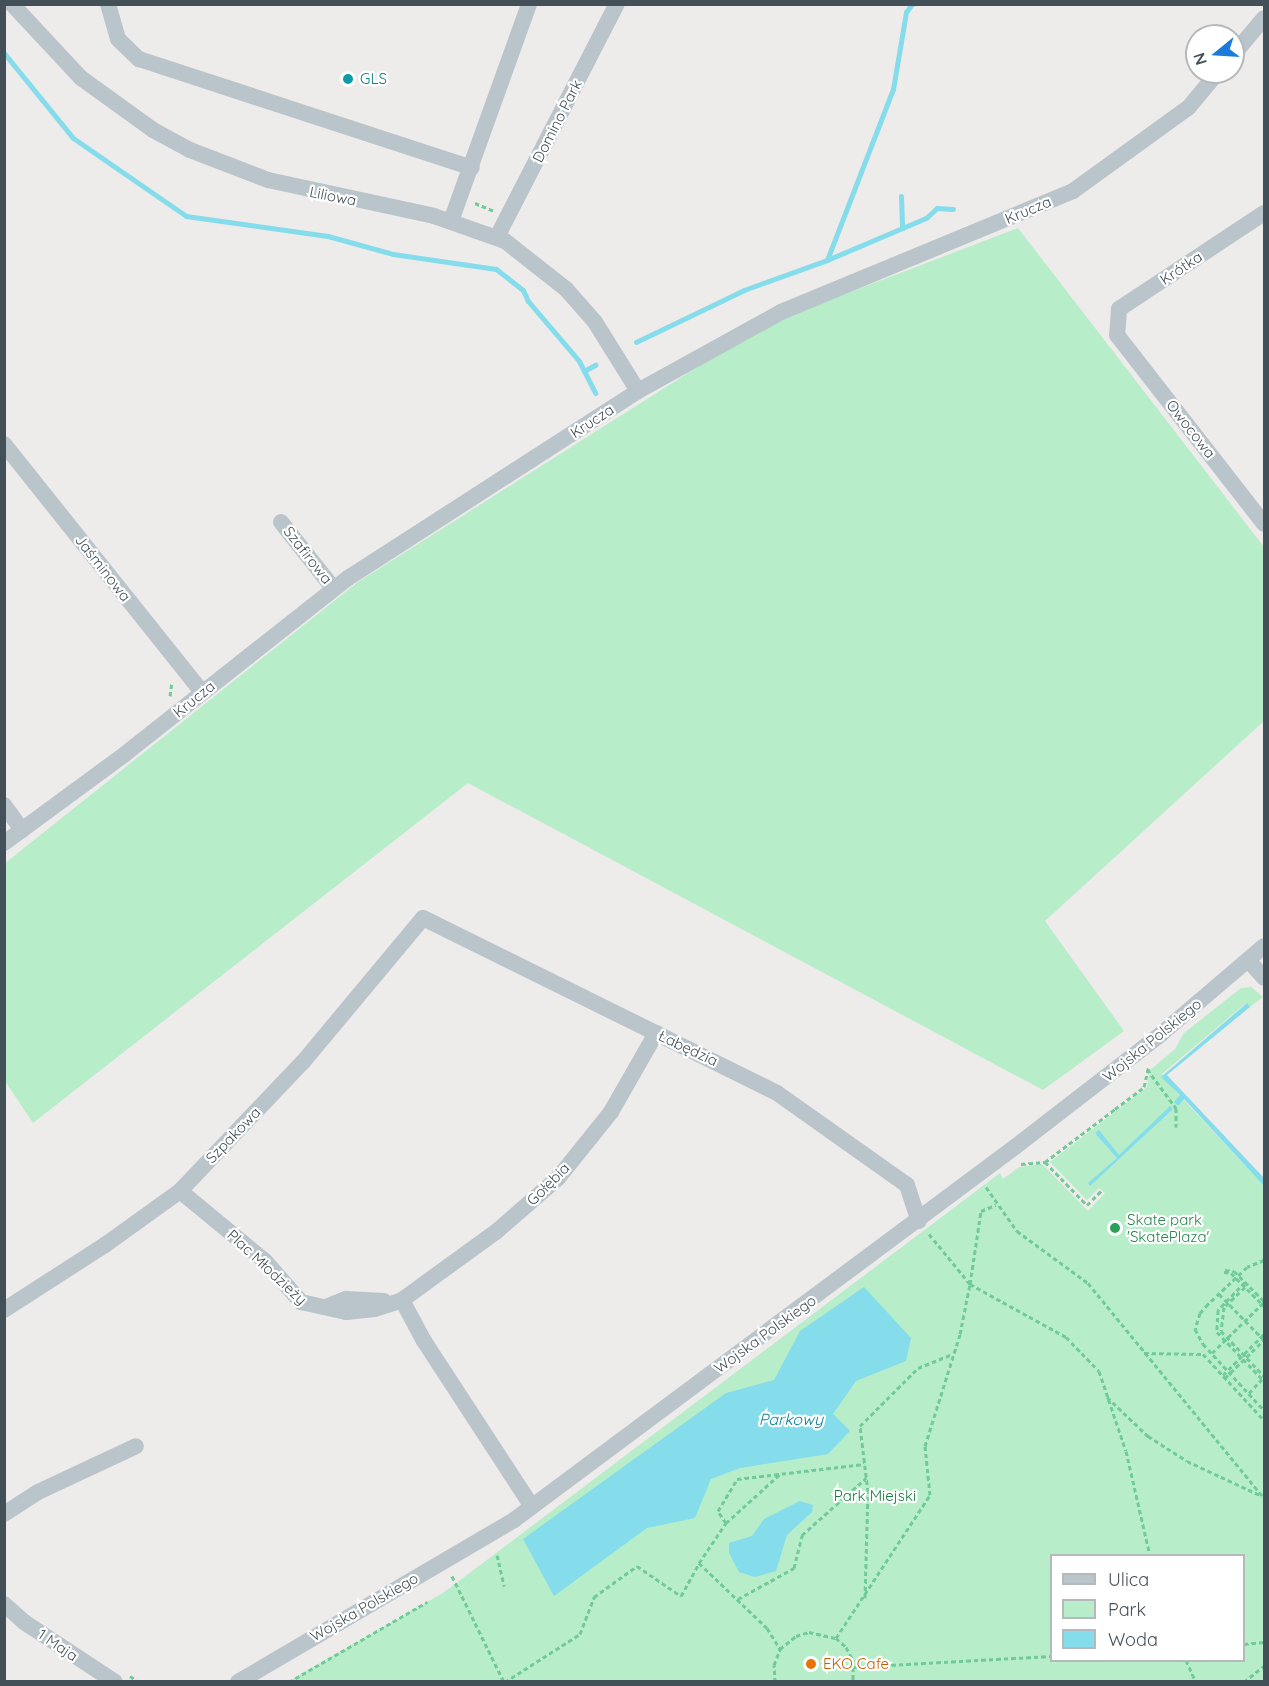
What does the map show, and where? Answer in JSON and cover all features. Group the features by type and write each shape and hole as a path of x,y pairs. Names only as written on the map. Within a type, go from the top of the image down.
{"street":[{"name":"Liliowa","path":"12,4 81,78 153,130 190,150 228,167 296,188 451,221 497,237 566,288 595,322 638,391"},
{"path":"108,4 118,39 139,59 472,168"},
{"path":"451,221 530,4"},
{"name":"Domino Park","path":"497,237 617,4"},
{"path":"1245,41 1264,18"},
{"name":"Krucza","path":"4,843 334,589 638,391 781,312 1073,191 1189,106 1208,84"},
{"name":"Krótka","path":"1117,335 1119,309 1264,213"},
{"name":"Owocowa","path":"1117,335 1264,524"},
{"name":"Jaśminowa","path":"4,444 202,692"},
{"name":"Szafirowa","path":"282,522 334,589"},
{"path":"4,805 22,830"},
{"name":"Łabędzia","path":"423,918 777,1093 860,1149 907,1185 919,1221"},
{"name":"Szpakowa","path":"4,1310 105,1245 180,1191 303,1062 423,918"},
{"name":"Wojska Polskiego","path":"238,1682 478,1543 919,1221 983,1182 1264,946"},
{"path":"1248,960 1264,978"},
{"name":"Gołębia","path":"395,1301 497,1231 558,1178 611,1112 656,1033"},
{"name":"Plac Młodzieży","path":"180,1191 265,1261 301,1302 346,1312 375,1309 395,1301"},
{"path":"395,1301 424,1341 531,1505"},
{"path":"4,1514 38,1492 136,1446"},
{"name":"1 Maja","path":"4,1604 24,1622 116,1682"}],"path":[{"path":"461,197 497,212"},
{"path":"1019,1165 1044,1162 1144,1087 1147,1069 1153,1062"},
{"path":"1147,1069 1176,1108 1176,1127"},
{"path":"1044,1162 1087,1206 1101,1191"},
{"path":"983,1182 995,1183"},
{"path":"983,1182 996,1205 1017,1231 1088,1283 1144,1353 1222,1442 1264,1497"},
{"path":"836,1638 865,1600 930,1495 925,1446 970,1284 981,1211 996,1205"},
{"path":"919,1221 970,1284 1066,1337 1099,1371 1126,1451 1150,1554"},
{"path":"1264,1260 1256,1262 1237,1276 1200,1313 1195,1329 1211,1353 1264,1410"},
{"path":"1211,1353 1264,1303 1237,1276 1224,1271"},
{"path":"1244,1284 1227,1302 1221,1313 1221,1331 1264,1378 1249,1393"},
{"path":"1219,1294 1264,1338 1224,1376"},
{"path":"1144,1353 1203,1354 1264,1420"},
{"path":"865,1600 866,1479 860,1426 918,1368 952,1354"},
{"path":"1106,1396 1148,1436 1187,1461 1264,1497"},
{"path":"726,1523 718,1511 737,1479 864,1464"},
{"path":"451,1574 504,1682 580,1634 594,1597 637,1566 681,1596 699,1563 726,1523 780,1474"},
{"path":"738,1599 794,1568 802,1535 866,1479"},
{"path":"497,1555 504,1586"},
{"path":"699,1563 767,1628 780,1649"},
{"path":"289,1682 427,1602"},
{"path":"775,1682 774,1665 780,1649 796,1635 809,1632 836,1638 846,1647 854,1667 853,1682"},
{"path":"1245,1644 1264,1642"},
{"path":"854,1667 1050,1656"},
{"path":"1187,1662 1196,1682"},
{"path":"1244,1682 1264,1666"}],"green space":[{"path":"1018,228 1264,547 1264,721 1045,921 1124,1031 1043,1090 468,783 33,1123 5,1081 4,864 358,582 764,325"},
{"name":"Park Miejski","path":"1251,987 1263,997 1250,1007 1246,1003 1162,1074 1180,1096 1174,1102 1183,1099 1264,1186 1264,1681 287,1682 443,1593 1000,1173 1003,1179 1019,1167 1042,1164 1088,1211 1105,1193 1099,1188 1087,1200 1050,1162 1147,1087 1150,1070 1175,1049 1184,1033 1241,988"}],"water":[{"path":"1247,1003 1250,1007 1167,1075 1264,1178 1264,1186 1184,1099 1178,1106 1174,1102 1180,1095 1161,1077"},
{"path":"1170,1106 1173,1109 1090,1186 1088,1183 1117,1158 1095,1133 1099,1130 1119,1155"},
{"name":"Parkowy","path":"864,1287 911,1338 906,1361 856,1381 833,1414 850,1431 828,1454 740,1468 711,1479 695,1518 647,1528 554,1596 523,1539 726,1393 774,1380 800,1331"},
{"path":"800,1501 813,1505 812,1512 787,1535 776,1571 755,1577 739,1572 729,1553 729,1543 752,1536 764,1519"}],"waterway":[{"path":"636,342 744,290 827,260 893,89 906,12 912,4"},
{"path":"4,53 73,138 186,216 328,236 393,254 496,269 523,290 528,301 579,361 595,393"},
{"path":"901,196 902,228"},
{"path":"827,260 926,218 937,208 953,209"},
{"path":"584,371 595,365"}],"place":[{"name":"GLS","path":"348,79"},
{"name":"Skate park 'SkatePlaza'","path":"1115,1228"},
{"name":"EKO Cafe","path":"811,1664"}]}
